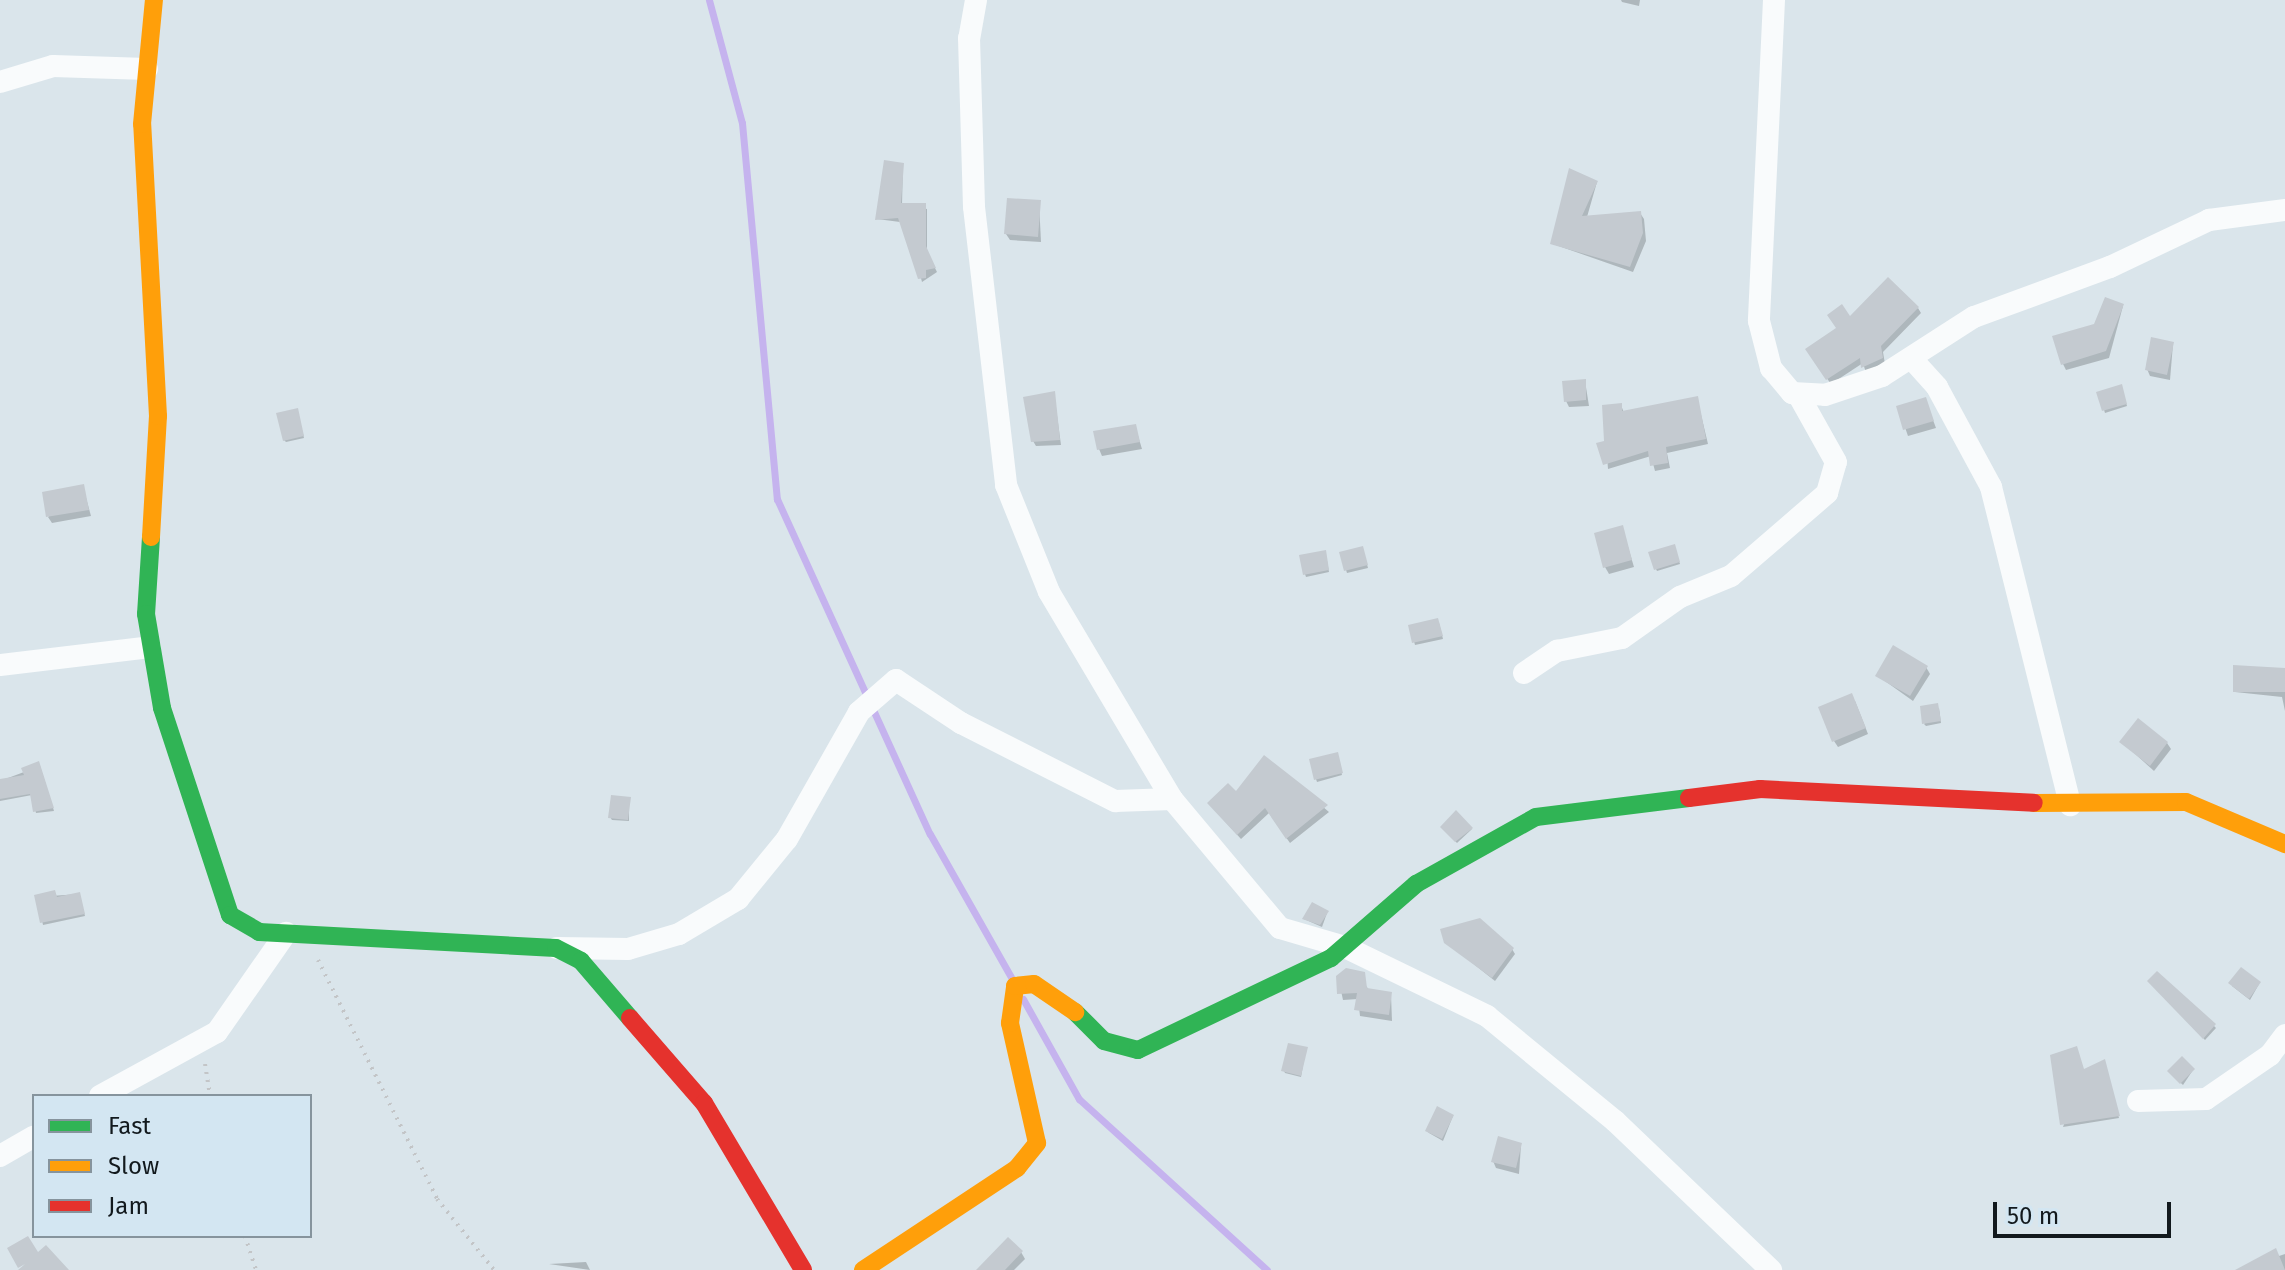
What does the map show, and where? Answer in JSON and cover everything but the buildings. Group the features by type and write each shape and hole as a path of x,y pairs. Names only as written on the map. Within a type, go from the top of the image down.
{"street":[{"path":"154,0 142,124 158,416 150,647 220,897 242,925 295,934 628,949 698,926 738,899 787,839 859,712 896,680 961,723 1103,796 1138,805 1172,799"},
{"path":"976,0 969,38 974,207 1006,485 1049,592 1172,799 1280,928 1345,947 1487,1016 1615,1121 1771,1270"},
{"path":"1524,673 1557,651 1622,638 1680,597 1731,576 1827,493 1836,462 1799,396 1775,376 1759,321 1774,0"},
{"path":"0,82 53,66 147,69"},
{"path":"1799,396 1854,387 1911,358 1974,317 2110,267 2209,220 2285,210"},
{"path":"1911,358 1937,387 1991,487 2070,805"},
{"path":"0,665 150,647"},
{"path":"863,1270 1017,1168 1037,1143 1010,1023 1015,986 1034,984 1056,994 1104,1041 1130,1051 1345,947 1416,884 1536,817 1760,789 2070,805 2186,802 2285,844"},
{"path":"104,1094 203,1041 231,1016 295,934"},
{"path":"556,948 596,973 704,1103 803,1270"},
{"path":"2138,1101 2206,1099 2270,1055 2285,1035"},
{"path":"0,1156 32,1137"}],"path":[{"path":"295,934 437,1199 494,1270"},
{"path":"203,1041 210,1094"},
{"path":"246,1238 256,1270"}],"waterway":[{"path":"709,0 742,123 777,499 930,834 1013,981"},
{"path":"1023,999 1079,1099 1267,1270"}],"traffic: fast":[{"path":"151,537 146,614 162,708 230,915 259,932 556,948 581,961 630,1018"},
{"path":"1075,1012 1104,1041 1138,1050 1331,958 1416,884 1536,817 1689,798"}],"traffic: slow":[{"path":"151,537 158,416 142,124 154,0"},
{"path":"2034,803 2186,802 2285,844"},
{"path":"863,1270 1017,1168 1037,1143 1010,1023 1015,986 1034,984 1075,1012"}],"traffic: jam":[{"path":"1689,798 1760,789 2034,803"},
{"path":"630,1018 704,1103 803,1270"}]}
